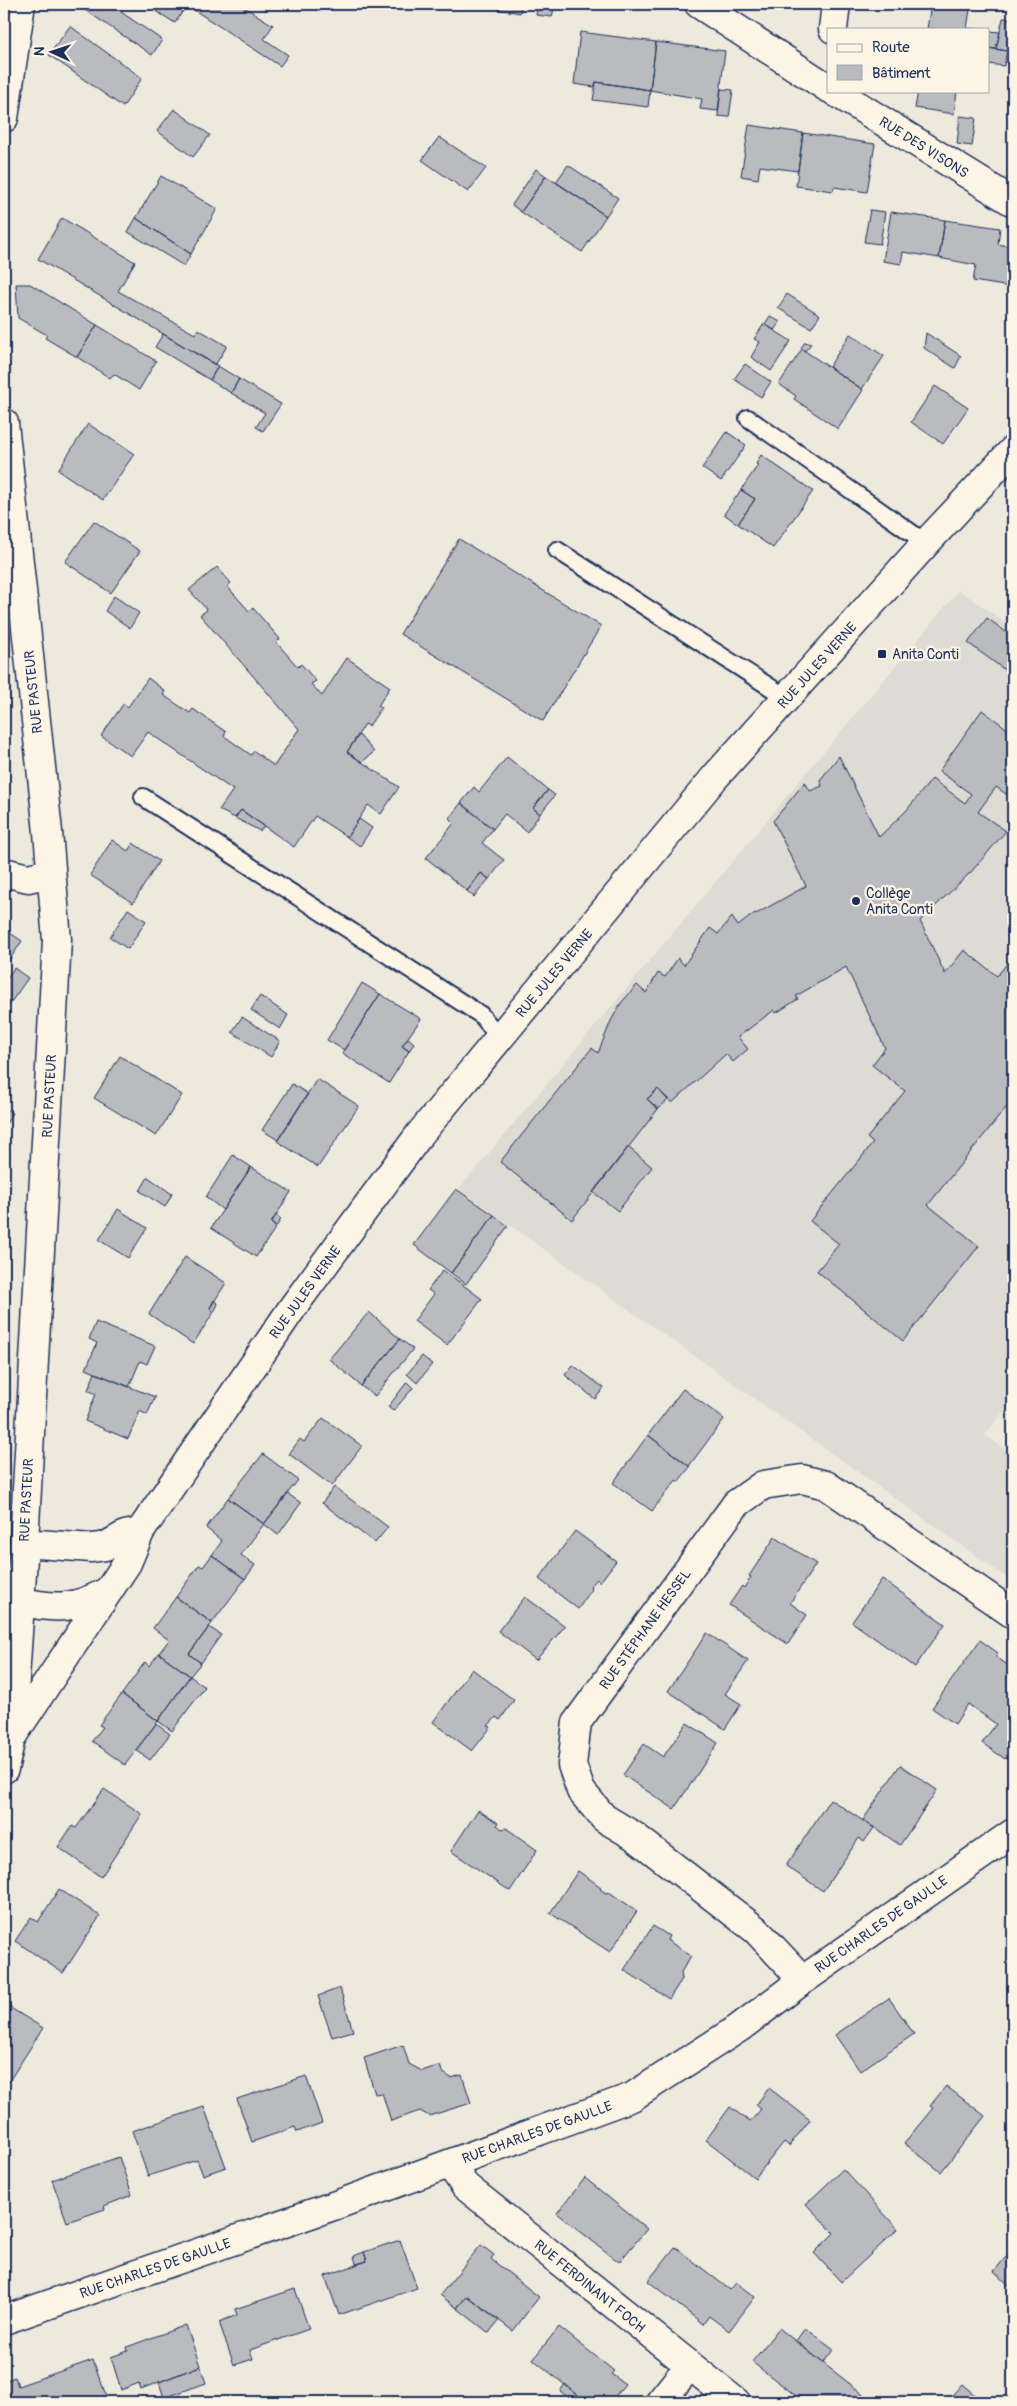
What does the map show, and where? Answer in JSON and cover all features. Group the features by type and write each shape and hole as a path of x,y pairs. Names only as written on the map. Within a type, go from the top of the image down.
{"street":[{"path":"4,118 20,4"},
{"name":"RUE DES VISONS","path":"698,4 827,80"},
{"path":"833,28 836,4"},
{"name":"RUE DES VISONS","path":"846,92 1013,202"},
{"name":"RUE PASTEUR","path":"4,423 57,940 17,1557 19,1601 11,1738 4,1769"},
{"name":"RUE JULES VERNE","path":"19,1601 56,1607 84,1604 108,1591 127,1562 140,1532 293,1306 420,1134 715,777 926,543 1013,450"},
{"path":"4,872 28,878 51,873"},
{"name":"RUE STÉPHANE HESSEL","path":"803,1980 756,1930 634,1836 604,1818 581,1791 572,1765 577,1722 736,1504 763,1485 802,1479 826,1485 1013,1614"},
{"path":"17,1557 106,1546 125,1535 140,1532"},
{"path":"11,1738 108,1591"},
{"name":"RUE CHARLES DE GAULLE","path":"4,2320 450,2164 632,2098 740,2028 803,1980 1013,1833"},
{"name":"RUE FERDINANT FOCH","path":"450,2164 465,2186 736,2402"},
{"path":"660,2402 689,2366"}],"lane":[{"path":"748,418 926,543"},
{"path":"557,550 787,698"},
{"path":"143,797 481,1015 500,1038"}],"shaded area":[{"name":"Collège Anita Conti","path":"959,590 1013,628 1013,1400 985,1435 1013,1455 1013,1582 459,1189"}],"building":[{"path":"76,4 113,4 122,9 121,12 162,40 152,55"},
{"path":"145,4 185,4 187,5 175,23"},
{"path":"185,4 239,4 273,25 264,39 288,55 280,66"},
{"path":"499,4 522,4 520,13 498,9"},
{"path":"538,4 555,4 552,17 536,15"},
{"path":"931,4 971,4 967,28 927,28"},
{"path":"1003,18 1013,19 1013,52 996,49"},
{"path":"70,26 142,78 123,107 49,55"},
{"path":"990,31 1000,32 996,49 990,48"},
{"path":"580,32 656,42 650,90 596,82 594,87 574,84"},
{"path":"656,42 725,51 718,111 700,109 702,99 650,90"},
{"path":"990,48 1007,51 1004,66 990,64"},
{"path":"596,82 650,90 648,107 593,100"},
{"path":"721,89 733,90 729,117 718,116"},
{"path":"918,92 957,92 954,114 915,108"},
{"path":"174,109 210,135 193,157 157,131"},
{"path":"960,116 976,118 972,146 957,144"},
{"path":"749,125 803,133 798,171 760,166 758,179 741,176"},
{"path":"803,133 875,144 867,192 834,187 833,191 796,186"},
{"path":"439,137 486,168 468,192 422,160"},
{"path":"568,165 618,198 606,216 556,182"},
{"path":"536,169 546,176 521,212 512,205"},
{"path":"161,176 217,209 191,254 136,218"},
{"path":"546,176 606,216 582,252 521,212"},
{"path":"870,210 885,212 880,244 864,242"},
{"path":"891,212 945,220 939,258 903,252 901,264 883,261"},
{"path":"62,218 135,262 118,291 195,334 198,329 227,346 215,365 38,259"},
{"path":"136,218 191,254 184,266 128,232"},
{"path":"945,220 1000,228 998,244 1013,247 1010,287 973,281 976,265 939,258"},
{"path":"16,284 30,284 97,325 77,357 45,338 47,335 18,318"},
{"path":"787,294 820,315 811,328 778,308"},
{"path":"770,316 780,322 774,330 765,324"},
{"path":"764,324 791,341 771,371 751,357 760,342 754,339"},
{"path":"97,325 156,361 139,390 114,374 110,378 77,357"},
{"path":"926,333 961,356 955,368 924,348"},
{"path":"163,334 218,366 210,380 155,347"},
{"path":"850,334 884,356 862,389 829,367"},
{"path":"805,342 811,344 805,351 801,348"},
{"path":"802,349 863,390 838,429 794,399 796,396 779,384"},
{"path":"745,364 771,382 761,397 734,379"},
{"path":"218,366 239,379 231,393 210,380"},
{"path":"239,379 281,404 263,431 256,427 265,413 231,393"},
{"path":"935,386 968,408 943,444 911,422"},
{"path":"88,424 134,454 103,500 58,470"},
{"path":"727,432 746,445 721,481 702,468"},
{"path":"761,455 813,491 773,548 738,524 755,499 741,490 758,465 756,464"},
{"path":"741,490 755,499 738,524 724,514"},
{"path":"94,521 140,551 111,593 65,562"},
{"path":"459,539 601,626 543,721 400,634"},
{"path":"217,567 231,583 227,586 249,611 253,608 280,639 276,642 298,667 301,664 316,681 311,684 322,696 347,658 390,687 378,706 381,708 369,726 365,724 347,752 399,787 381,814 368,805 347,837 315,816 294,847 241,810 235,818 219,810 233,790 148,732 131,756 101,736 124,703 128,707 148,678 165,691 163,695 190,713 193,709 226,732 224,736 251,755 254,751 274,766 299,729 200,615 207,610 189,590"},
{"path":"114,596 139,613 130,628 105,611"},
{"path":"987,618 1013,637 1013,676 968,643"},
{"path":"982,710 1013,733 1013,799 996,787 978,812 1006,831 972,871 920,921 945,974 964,950 997,976 1013,956 1013,1099 928,1205 979,1246 903,1341 817,1271 839,1244 810,1221 873,1143 867,1138 905,1091 872,1065 885,1048 846,967 796,996 798,999 776,1013 774,1010 738,1037 748,1049 733,1062 726,1054 672,1103 658,1089 647,1099 658,1109 572,1220 500,1162 592,1048 598,1053 611,1021 621,1003 637,985 646,993 658,973 665,977 678,958 684,965 710,928 718,934 732,917 738,926 755,913 806,886 773,821 805,782 810,791 822,786 820,780 839,756 879,837 906,811 932,779 965,803 971,794 939,771"},
{"path":"359,735 374,752 362,762 347,752"},
{"path":"507,757 548,790 533,808 540,814 527,832 505,814 493,829 461,803 474,787 479,792"},
{"path":"548,790 555,795 540,814 533,808"},
{"path":"461,803 493,829 482,843 504,860 489,879 481,873 467,891 426,858 454,823 449,818"},
{"path":"241,810 264,826 260,831 235,818"},
{"path":"359,819 372,828 360,846 347,837"},
{"path":"112,840 128,851 133,843 159,861 133,903 90,875"},
{"path":"481,873 489,879 474,897 467,891"},
{"path":"128,909 146,921 128,949 110,937"},
{"path":"4,929 22,941 4,968"},
{"path":"14,968 28,978 9,1005 4,1002 4,983"},
{"path":"362,983 380,994 344,1050 327,1040"},
{"path":"380,994 421,1019 402,1046 409,1051 389,1083 342,1053"},
{"path":"260,996 288,1015 280,1029 251,1010"},
{"path":"242,1017 280,1041 271,1057 232,1032"},
{"path":"408,1038 414,1043 409,1051 402,1046"},
{"path":"120,1056 182,1095 156,1136 94,1098"},
{"path":"317,1079 359,1106 318,1167 277,1141"},
{"path":"292,1084 308,1094 278,1140 262,1130"},
{"path":"658,1089 668,1100 658,1109 647,1099"},
{"path":"4,1108 12,1113 4,1128"},
{"path":"628,1147 652,1167 618,1211 593,1192"},
{"path":"233,1155 251,1167 223,1210 206,1197"},
{"path":"251,1167 291,1192 271,1223 276,1227 256,1257 211,1228"},
{"path":"148,1177 172,1194 165,1207 140,1191"},
{"path":"456,1189 494,1215 451,1273 414,1245"},
{"path":"118,1209 147,1228 128,1258 99,1240"},
{"path":"276,1215 281,1219 276,1227 271,1223"},
{"path":"494,1215 508,1226 466,1284 451,1273"},
{"path":"185,1257 226,1283 210,1308 214,1312 193,1344 149,1314"},
{"path":"443,1270 482,1299 447,1345 414,1321 434,1294 428,1290"},
{"path":"214,1300 218,1304 214,1312 210,1308"},
{"path":"369,1312 400,1339 361,1386 329,1359"},
{"path":"96,1322 155,1346 147,1364 140,1361 129,1387 86,1369 97,1343 89,1339"},
{"path":"400,1339 413,1349 375,1396 361,1386"},
{"path":"422,1356 432,1364 417,1383 407,1374"},
{"path":"573,1365 604,1388 595,1399 565,1375"},
{"path":"95,1373 155,1397 147,1415 140,1411 128,1439 85,1421 96,1394 88,1390"},
{"path":"407,1382 413,1388 393,1411 388,1407"},
{"path":"683,1389 724,1419 689,1466 648,1435"},
{"path":"323,1418 362,1446 332,1486 289,1454 300,1439 304,1442"},
{"path":"648,1435 690,1467 678,1482 676,1480 652,1511 613,1483"},
{"path":"263,1454 298,1480 264,1524 228,1498"},
{"path":"334,1487 388,1527 375,1543 322,1503"},
{"path":"288,1494 301,1503 278,1535 264,1524"},
{"path":"228,1498 264,1524 241,1555 255,1565 245,1579 212,1555 222,1541 206,1528"},
{"path":"575,1531 616,1561 600,1582 597,1579 590,1587 592,1589 578,1609 539,1579"},
{"path":"775,1537 816,1564 790,1603 807,1615 788,1644 729,1605 742,1586 744,1588 751,1577 749,1576"},
{"path":"212,1555 245,1579 212,1623 176,1597 199,1565 203,1567"},
{"path":"882,1579 945,1624 915,1667 852,1622"},
{"path":"176,1597 212,1623 189,1654 201,1663 190,1676 159,1653 169,1640 153,1628"},
{"path":"525,1597 565,1626 536,1660 498,1631"},
{"path":"209,1627 221,1635 201,1663 189,1654"},
{"path":"707,1633 748,1661 725,1694 741,1704 725,1729 668,1691"},
{"path":"980,1640 998,1653 995,1656 1013,1669 1013,1747 1005,1759 982,1743 996,1724 968,1704 955,1724 932,1708"},
{"path":"159,1653 190,1676 158,1721 122,1694 145,1662 149,1666"},
{"path":"472,1669 514,1700 500,1720 496,1717 488,1726 491,1727 472,1751 433,1722"},
{"path":"190,1676 205,1687 172,1731 158,1721"},
{"path":"122,1694 158,1721 125,1765 92,1741 103,1727 99,1725"},
{"path":"687,1723 718,1743 674,1809 623,1775 644,1744 663,1757"},
{"path":"156,1724 170,1734 150,1760 136,1750"},
{"path":"900,1765 937,1790 900,1845 863,1820"},
{"path":"104,1789 142,1814 101,1877 58,1847 72,1826 76,1828"},
{"path":"830,1799 874,1828 864,1842 859,1838 823,1891 786,1866"},
{"path":"478,1810 498,1823 497,1825 502,1829 506,1828 537,1850 510,1891 451,1851"},
{"path":"578,1871 601,1887 600,1889 606,1893 609,1892 637,1911 610,1952 550,1913"},
{"path":"59,1889 100,1916 63,1973 15,1941 31,1917 38,1922"},
{"path":"653,1926 669,1936 667,1940 691,1956 681,1972 682,1979 669,1999 624,1970"},
{"path":"340,1988 353,2031 332,2037 318,1996"},
{"path":"889,1998 914,2034 860,2071 835,2035"},
{"path":"9,2007 43,2028 4,2089 4,2015"},
{"path":"403,2045 409,2064 422,2071 440,2065 442,2072 451,2078 462,2075 471,2103 429,2116 420,2111 391,2121 382,2093 375,2094 364,2058"},
{"path":"306,2076 322,2123 297,2132 295,2127 252,2142 237,2099"},
{"path":"946,2086 985,2116 941,2172 904,2143 933,2108 930,2106"},
{"path":"769,2088 810,2120 789,2146 784,2142 755,2178 706,2140 730,2107 750,2122 761,2109 756,2105"},
{"path":"204,2107 226,2167 203,2175 197,2160 148,2176 132,2131"},
{"path":"119,2157 132,2195 104,2206 105,2209 67,2222 52,2180"},
{"path":"843,2169 898,2229 841,2282 814,2253 834,2233 806,2204"},
{"path":"585,2178 647,2229 619,2262 557,2213"},
{"path":"400,2240 417,2288 339,2315 325,2276 367,2261 364,2252"},
{"path":"481,2245 494,2255 491,2259 539,2297 513,2331 467,2296 457,2308 440,2295"},
{"path":"675,2247 730,2290 736,2283 755,2297 729,2331 709,2316 703,2324 648,2281"},
{"path":"1013,2249 1013,2289 994,2271"},
{"path":"364,2252 367,2261 356,2264 354,2256"},
{"path":"295,2289 309,2329 250,2350 253,2359 234,2365 219,2322 237,2315 235,2309"},
{"path":"467,2296 499,2320 489,2333 457,2308"},
{"path":"186,2325 200,2366 141,2389 139,2383 121,2390 111,2357 128,2351 127,2347"},
{"path":"559,2327 614,2371 611,2374 625,2384 610,2402 586,2402 533,2359"},
{"path":"779,2328 871,2400 869,2402 804,2402 752,2362"},
{"path":"805,2328 834,2349 823,2363 796,2341"},
{"path":"93,2360 108,2401 5,2402 4,2381 15,2377 18,2386"},
{"path":"200,2366 206,2383 164,2398 159,2382"},
{"path":"565,2384 586,2402 574,2402 560,2391"},
{"path":"962,2384 983,2402 946,2402"}],"place":[{"name":"Anita Conti","path":"882,654"},
{"name":"Collège Anita Conti","path":"856,901"}]}
